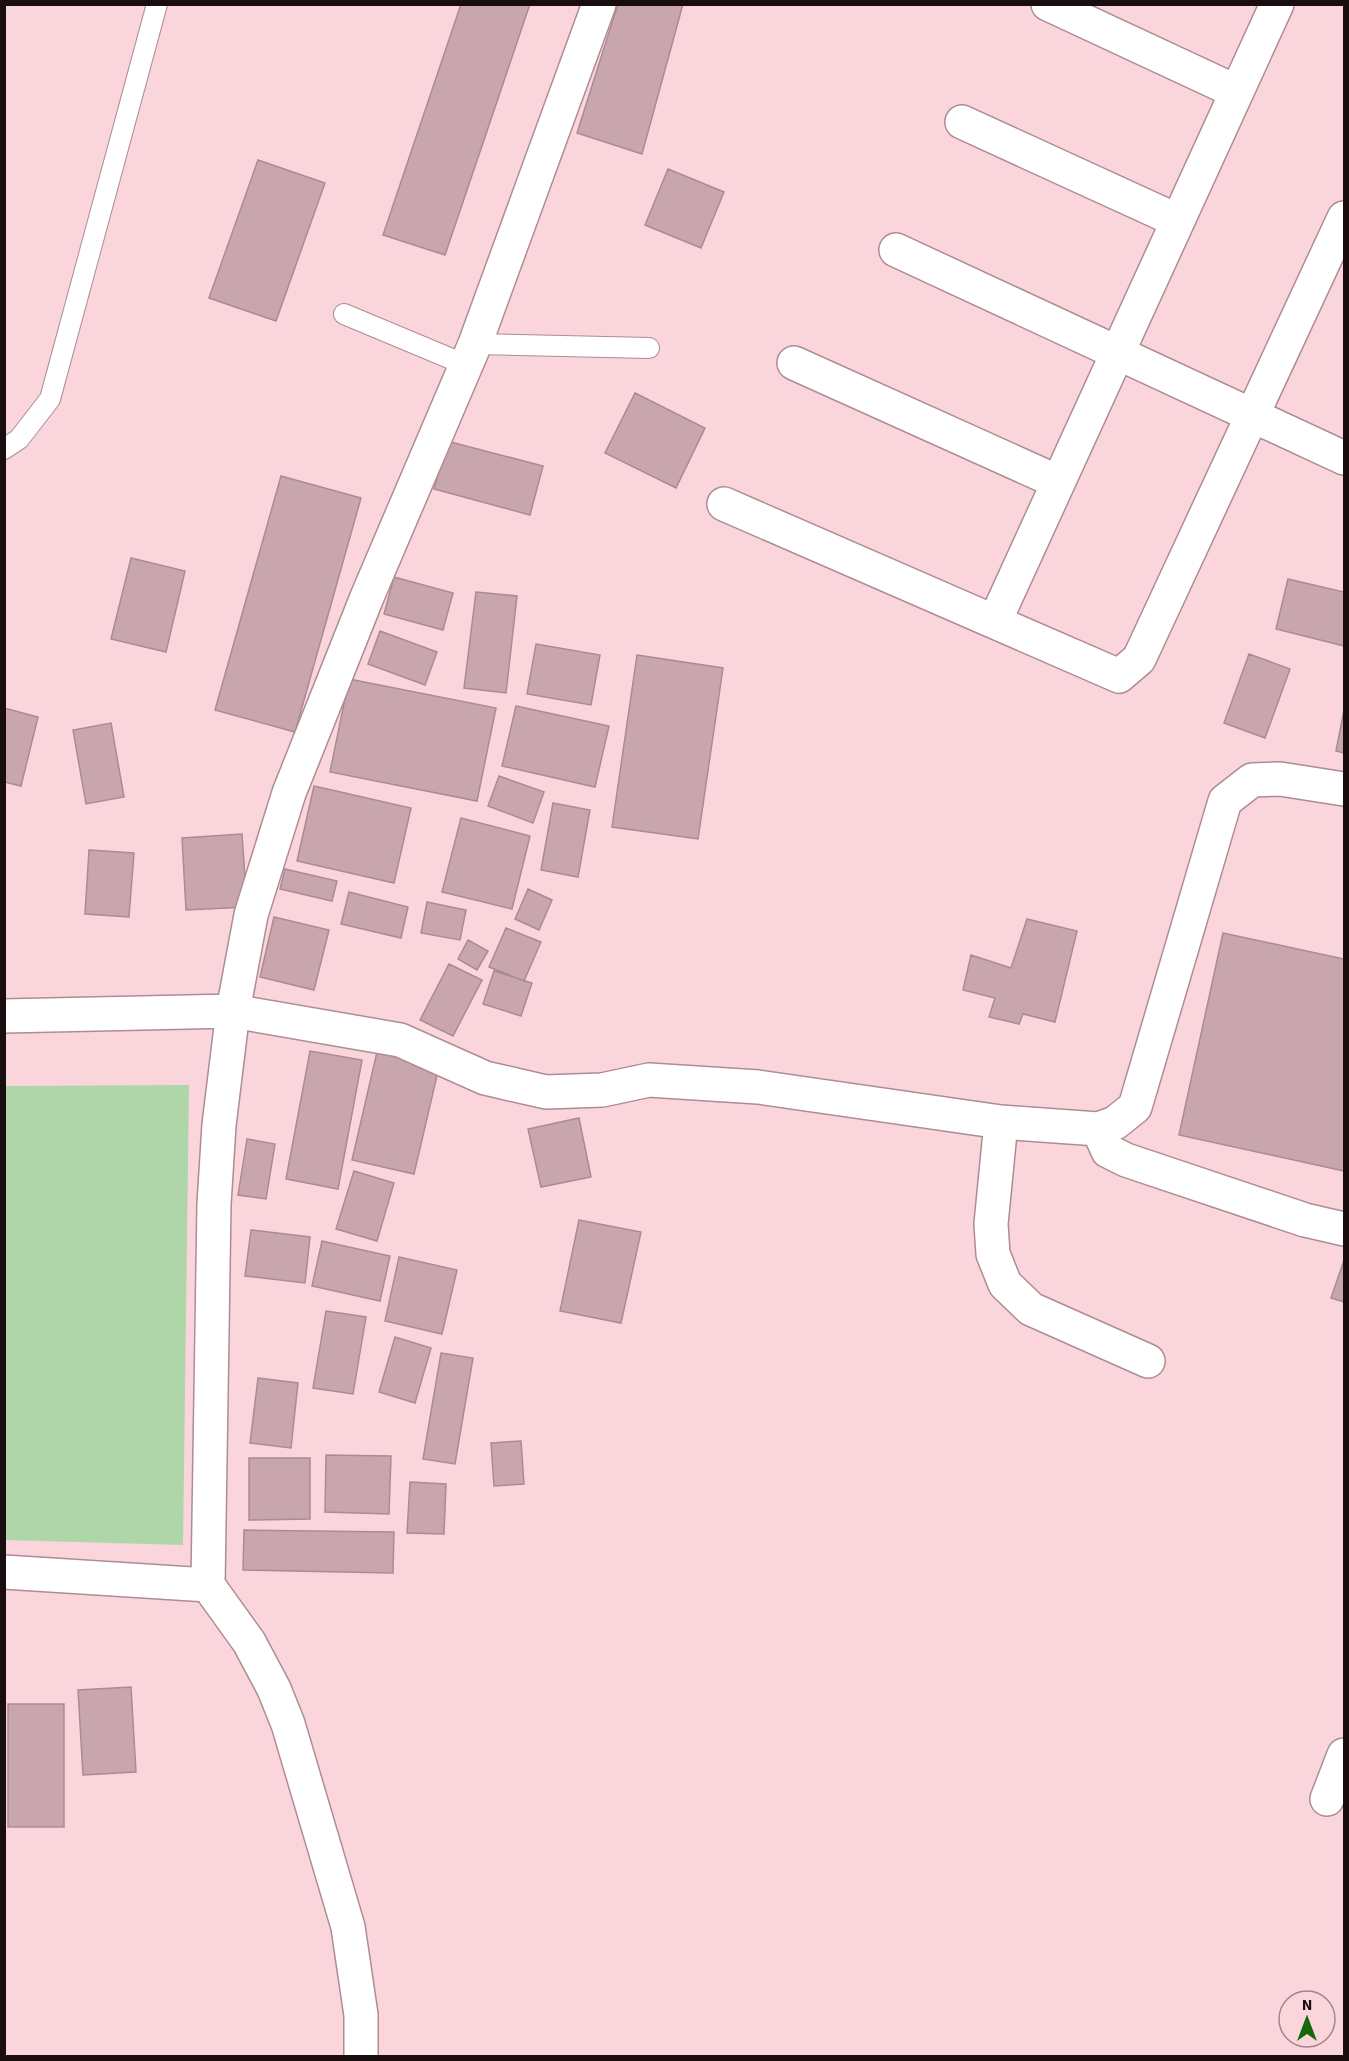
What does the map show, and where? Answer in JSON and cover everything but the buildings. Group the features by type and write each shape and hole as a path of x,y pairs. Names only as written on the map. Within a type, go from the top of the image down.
{"street":[{"path":"361,2056 361,2015 348,1927 288,1724 274,1689 249,1642 208,1585 214,1204 219,1125 233,1011 251,915 289,794 367,597 470,355 599,4"},
{"path":"1048,4 1237,92"},
{"path":"995,621 1176,220 1277,4"},
{"path":"962,122 1176,220"},
{"path":"724,504 1119,676 1139,659 1344,218"},
{"path":"896,250 1344,458"},
{"path":"794,363 1058,482"},
{"path":"4,1016 233,1011 400,1040 485,1078 546,1092 602,1090 649,1080 736,1086 1001,1122 1098,1129 1115,1123 1135,1107 1225,801 1252,780 1280,779 1344,789"},
{"path":"1001,1122 990,1224 993,1254 1005,1284 1031,1309 1148,1361"},
{"path":"1098,1129 1108,1151 1126,1160 1305,1220 1344,1229"},
{"path":"4,1572 208,1585"},
{"path":"1327,1799 1344,1755"}],"lane":[{"path":"4,449 19,439 50,399 157,4"},
{"path":"344,314 470,355 649,348"}],"green space":[{"path":"189,1085 183,1545 5,1540 5,1086"}]}
